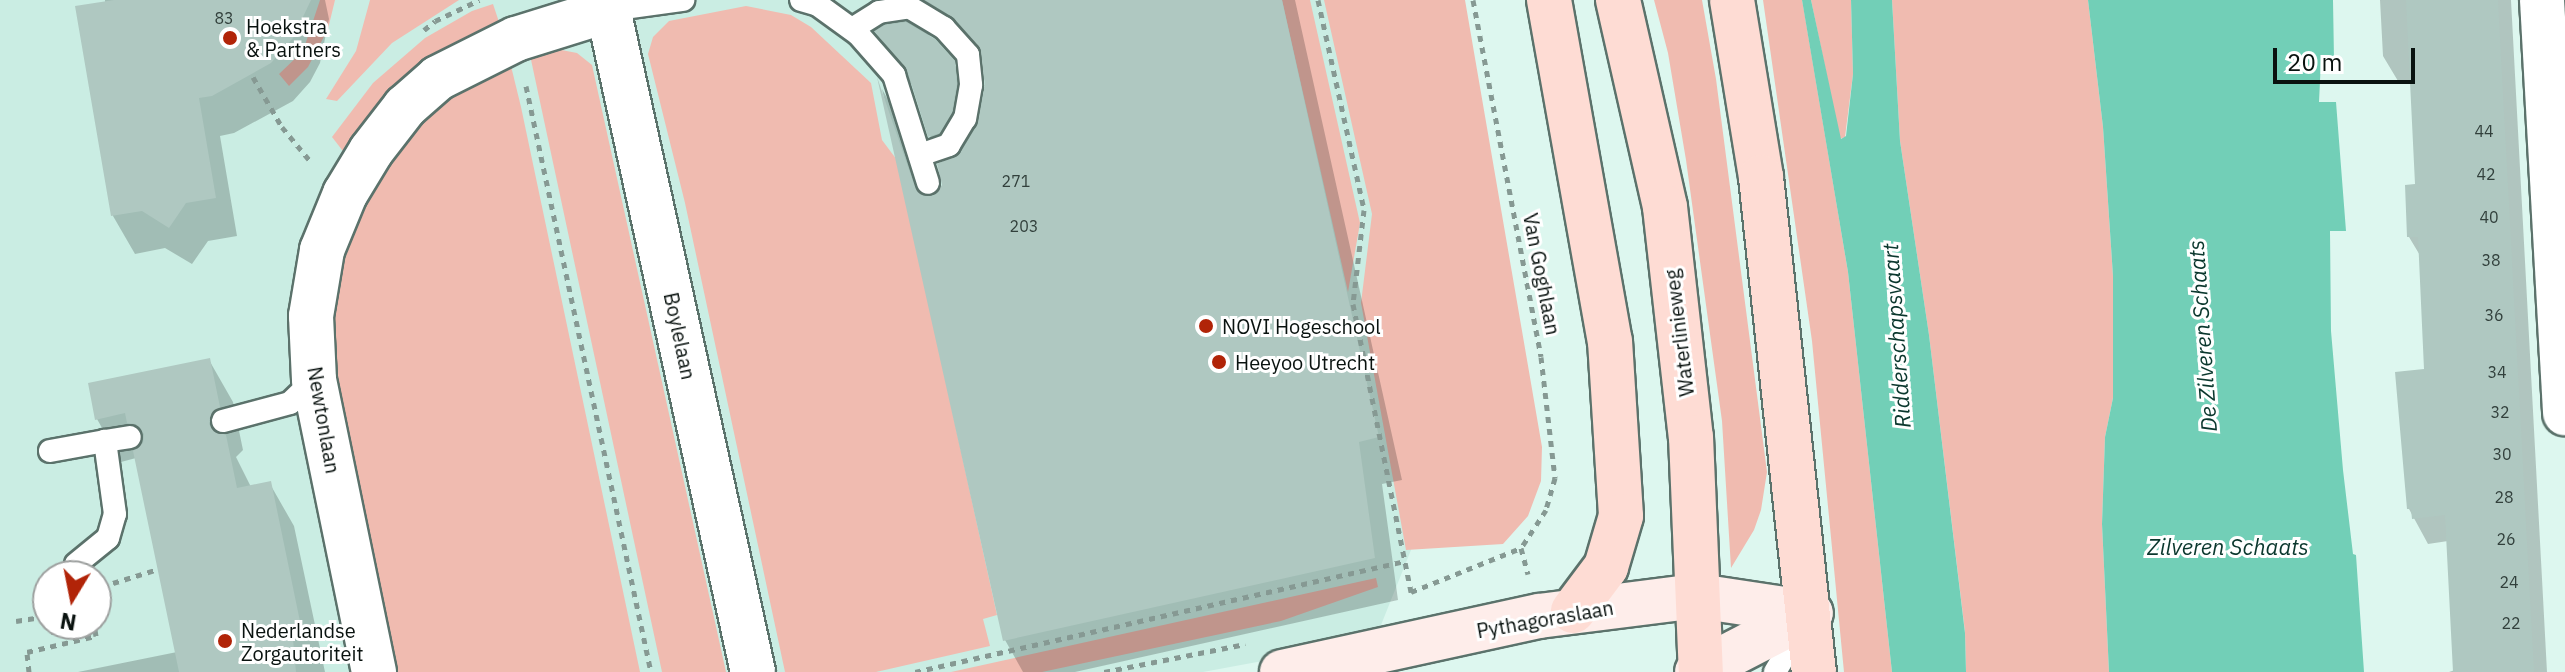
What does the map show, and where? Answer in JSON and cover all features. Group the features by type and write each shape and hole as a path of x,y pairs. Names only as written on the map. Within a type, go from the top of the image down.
{"main road":[{"path":"1549,0 1610,341 1621,516 1606,567 1573,611"},
{"name":"Waterlinieweg","path":"1618,0 1665,207 1691,437 1700,672"},
{"path":"1732,0 1761,177 1811,613 1814,672"},
{"name":"Pythagoraslaan","path":"1282,672 1573,611 1698,596 1811,613"},
{"path":"1700,672 1811,613"}],"street":[{"path":"2542,0 2565,413"},
{"name":"Newtonlaan","path":"374,672 314,380 311,316 322,250 345,194 371,151 405,107 438,78 516,39 607,5"},
{"name":"Boylelaan","path":"607,5 753,672"}],"lane":[{"name":"Newtonlaan","path":"607,5 683,0"},
{"path":"813,2 852,29 894,75 928,183"},
{"path":"852,29 886,6 909,7 944,28 968,55 971,85 965,118 949,145 920,155"},
{"path":"223,421 290,403 314,380"},
{"path":"50,451 130,437"},
{"path":"81,560 108,538 115,514 105,441"},
{"path":"1775,672 1811,613"}],"path":[{"path":"915,672 1405,561 1353,304 1364,210 1318,0"},
{"name":"Van Goghlaan","path":"1405,561 1411,592 1521,548 1546,510 1555,478 1541,357 1473,0"},
{"path":"516,39 651,672"},
{"path":"253,77 282,127"},
{"path":"112,583 158,569"},
{"path":"16,621 32,618"},
{"path":"29,672 27,652 79,640"}],"shaded area":[{"path":"0,0 1357,0 1413,545 1375,640 1203,672 0,672"},
{"path":"320,0 335,0 328,29 308,67 289,86 279,74 303,51"},
{"path":"370,0 459,0 392,43 337,101 326,99 356,51"},
{"path":"1282,0 1310,0 1360,223 1348,292"},
{"path":"1324,0 1465,0 1542,447 1541,481 1528,516 1503,544 1406,550 1361,303 1372,214"},
{"path":"1654,0 1702,0 1716,79 1767,472 1761,510 1754,530 1731,568 1722,421 1686,160 1668,53"},
{"path":"1763,0 1802,0 1848,272 1892,672 1844,672 1812,341"},
{"path":"1811,0 1851,0 1853,74 1845,137 1840,139"},
{"path":"1892,0 2088,0 2103,127 2113,276 2113,398 2105,437 2102,524 2109,672 1966,672 1965,632 1929,335 1900,141"},
{"path":"493,4 501,28 346,155 332,137 373,83 425,38 472,11"},
{"path":"746,6 791,15 811,27 871,83 882,140 897,160 997,615 983,619 990,646 876,672 785,672 685,203 648,54 653,37 669,21"},
{"path":"551,48 577,53 592,65 726,672 662,672 530,55"},
{"path":"510,62 640,672 394,672 335,377 330,323 344,239 369,185 436,104"},
{"path":"1376,578 1378,587 1281,621 1042,672 951,672"}],"water":[{"name":"Ridderschapsvaart","path":"1802,0 1811,0 1841,139 1846,136 1853,74 1851,0 1892,0 1900,141 1929,335 1965,633 1966,672 1892,672 1848,272"},
{"name":"Zilveren Schaats","path":"2088,0 2333,0 2334,59 2321,60 2319,102 2336,102 2346,231 2330,231 2331,331 2343,470 2353,554 2356,555 2364,672 2109,672 2102,524 2105,437 2113,398 2113,276 2103,127"}],"building":[{"path":"114,0 311,0 293,38 271,63 212,96 199,98 216,198 186,203 169,228 142,211 111,216 75,6"},
{"path":"925,0 1282,0 1379,437 1359,442 1375,558 1003,641 877,77 915,187 924,196 933,196 942,185 937,164 960,153 977,125 985,84 978,46 954,18"},
{"path":"2406,0 2498,0 2534,672 2453,672 2445,515 2412,519 2411,509 2407,509 2395,372 2424,369 2418,237 2407,237 2405,185 2415,184"},
{"path":"906,22 935,39 955,61 957,84 952,113 940,133 928,137 907,70 874,31 884,25"},
{"path":"210,358 220,407 213,412 209,424 214,431 226,435 237,488 271,481 303,636 293,639 296,672 179,672 133,451 143,443 144,434 136,424 127,423 125,413 95,420 88,383"}],"place":[{"name":"Hoekstra & Partners","path":"230,38"},
{"name":"NOVI Hogeschool","path":"1206,326"},
{"name":"Heeyoo Utrecht","path":"1219,362"},
{"name":"Nederlandse Zorgautoriteit","path":"225,641"}],"water label":[{"name":"De Zilveren Schaats","path":"2202,336"}]}
